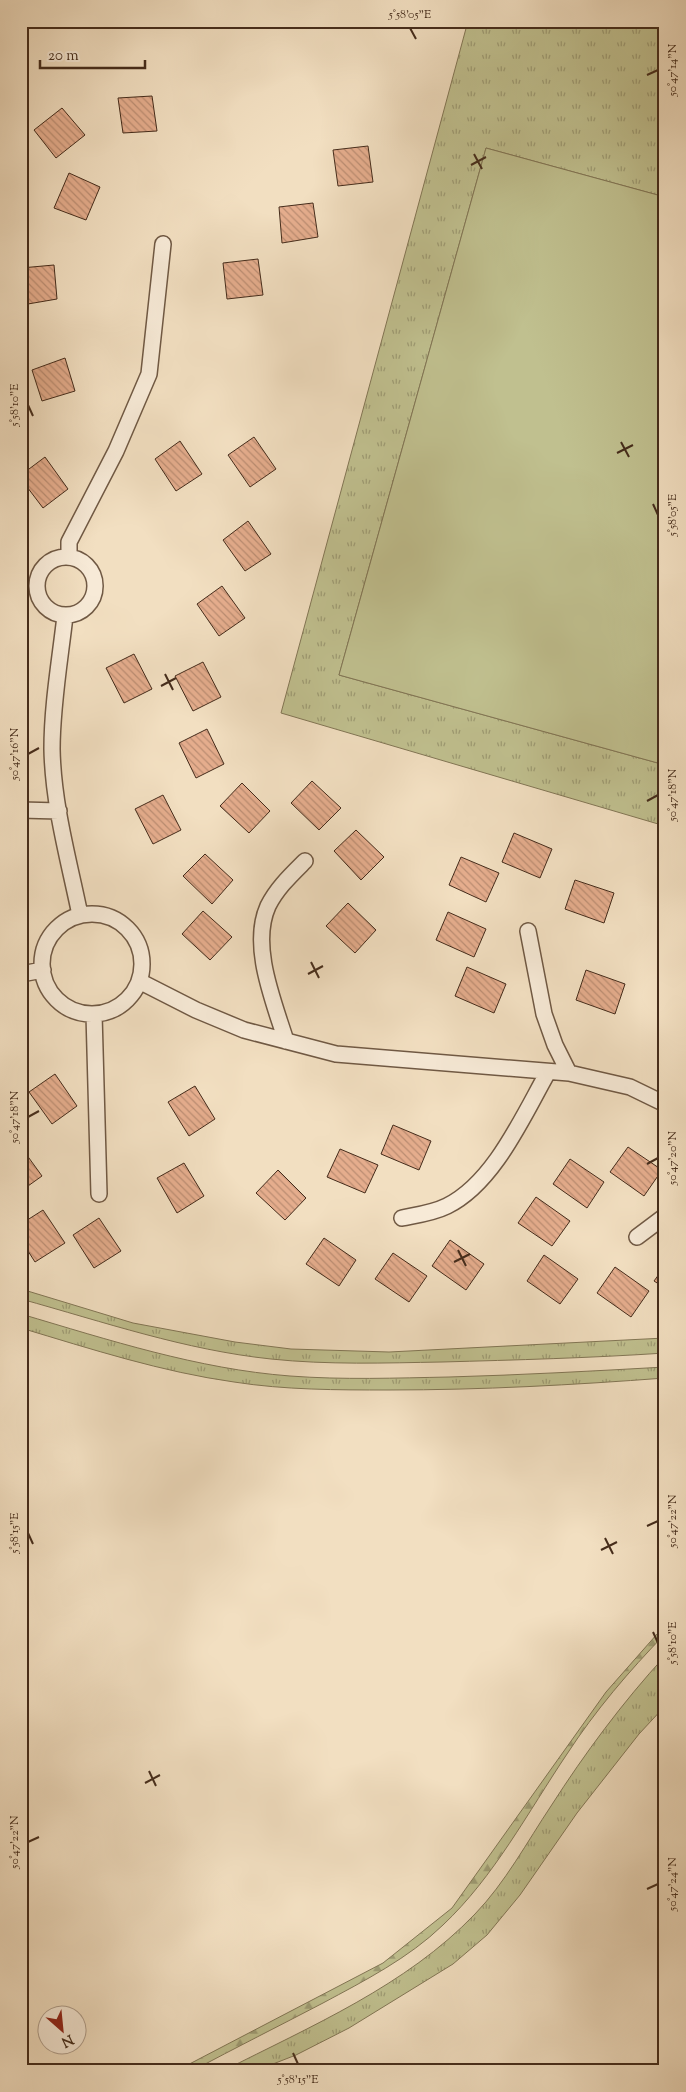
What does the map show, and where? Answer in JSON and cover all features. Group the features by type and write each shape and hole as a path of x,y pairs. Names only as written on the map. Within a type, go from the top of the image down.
{"lane":[{"path":"69,557 69,542 116,451 149,374 163,244"},
{"path":"69,557 80,560 88,567 94,577 95,588 92,599 86,608 76,614 65,616 52,613 41,604 36,592 37,578 44,566 55,558 69,557"},
{"path":"65,616 53,723 52,750 60,811 80,915"},
{"path":"21,810 60,811"},
{"path":"286,1041 266,974 262,928 268,906 280,887 305,862"},
{"path":"95,914 110,917 124,925 141,950 142,965 139,981 132,993 121,1004 108,1011 94,1014 79,1012 66,1006 54,997 47,985 43,970 43,956 47,942 55,930 66,921 80,915 95,914"},
{"path":"528,931 544,1014 555,1046 570,1074"},
{"path":"21,974 43,970"},
{"path":"139,981 196,1010 244,1030 336,1054 570,1074 630,1087 665,1104"},
{"path":"94,1014 98,1194"},
{"path":"402,1218 447,1206 466,1194 479,1182 502,1152 548,1072"},
{"path":"637,1237 665,1216"}],"green space":[{"path":"468,21 665,21 665,197 486,148 339,675 665,765 665,826 281,713"},
{"path":"486,148 665,197 665,765 339,675"},
{"path":"21,1289 133,1323 235,1342 291,1349 389,1352 665,1338 665,1353 553,1359 399,1363 335,1363 271,1359 207,1349 114,1326 21,1299"},
{"path":"21,1314 188,1360 222,1367 290,1376 350,1378 449,1377 665,1367 665,1378 562,1385 423,1390 272,1387 207,1378 100,1352 21,1328"},
{"path":"665,1625 665,1634 638,1662 589,1722 494,1865 461,1906 430,1937 386,1968 323,2003 192,2071 176,2071 383,1963 452,1908 606,1692"},
{"path":"665,1656 665,1706 639,1734 577,1813 520,1895 487,1935 453,1964 349,2028 296,2055 255,2071 223,2071 356,2003 419,1963 448,1940 475,1914 496,1889 591,1748 619,1710"}],"building":[{"path":"152,96 157,131 123,133 118,98"},
{"path":"62,108 85,135 56,158 34,130"},
{"path":"368,146 373,182 338,186 333,150"},
{"path":"69,173 100,187 86,220 54,208"},
{"path":"313,203 318,237 282,243 279,207"},
{"path":"258,259 263,295 227,299 223,263"},
{"path":"54,265 57,299 22,305 21,268"},
{"path":"65,358 75,391 42,401 32,370"},
{"path":"254,437 276,469 250,487 228,455"},
{"path":"180,441 202,474 176,491 155,459"},
{"path":"45,457 68,489 43,508 21,479 21,475"},
{"path":"248,521 271,554 245,571 223,540"},
{"path":"222,586 245,618 219,636 197,604"},
{"path":"134,654 152,689 124,703 106,668"},
{"path":"203,662 221,697 193,711 175,676"},
{"path":"207,729 224,764 196,778 179,743"},
{"path":"312,781 341,808 319,830 291,803"},
{"path":"242,783 270,811 249,833 220,806"},
{"path":"163,795 181,830 153,844 135,809"},
{"path":"356,830 384,857 361,880 334,851"},
{"path":"514,833 552,849 540,878 502,862"},
{"path":"205,854 233,880 212,904 183,876"},
{"path":"461,857 499,873 486,902 449,885"},
{"path":"575,880 614,893 604,923 565,909"},
{"path":"348,903 376,930 355,953 326,926"},
{"path":"203,911 232,937 210,960 182,934"},
{"path":"448,912 486,929 474,957 436,940"},
{"path":"467,967 506,984 494,1013 455,996"},
{"path":"586,970 625,984 615,1014 576,1000"},
{"path":"55,1074 77,1106 52,1124 29,1092"},
{"path":"195,1086 215,1119 189,1136 168,1102"},
{"path":"393,1125 431,1141 419,1170 381,1154"},
{"path":"21,1147 42,1176 21,1191"},
{"path":"628,1147 662,1170 644,1196 610,1172"},
{"path":"340,1149 378,1165 365,1193 327,1177"},
{"path":"570,1159 604,1182 587,1208 553,1184"},
{"path":"184,1163 204,1196 177,1213 157,1178"},
{"path":"278,1170 306,1198 285,1220 256,1193"},
{"path":"536,1197 570,1221 552,1246 518,1223"},
{"path":"43,1210 65,1243 35,1262 21,1240 21,1224"},
{"path":"99,1218 121,1251 94,1268 73,1235"},
{"path":"324,1238 356,1260 339,1286 306,1264"},
{"path":"450,1240 484,1264 466,1290 432,1266"},
{"path":"393,1253 427,1276 409,1302 375,1279"},
{"path":"544,1255 578,1279 560,1304 527,1281"},
{"path":"665,1266 665,1288 654,1281"},
{"path":"615,1267 649,1291 631,1317 597,1293"}]}
